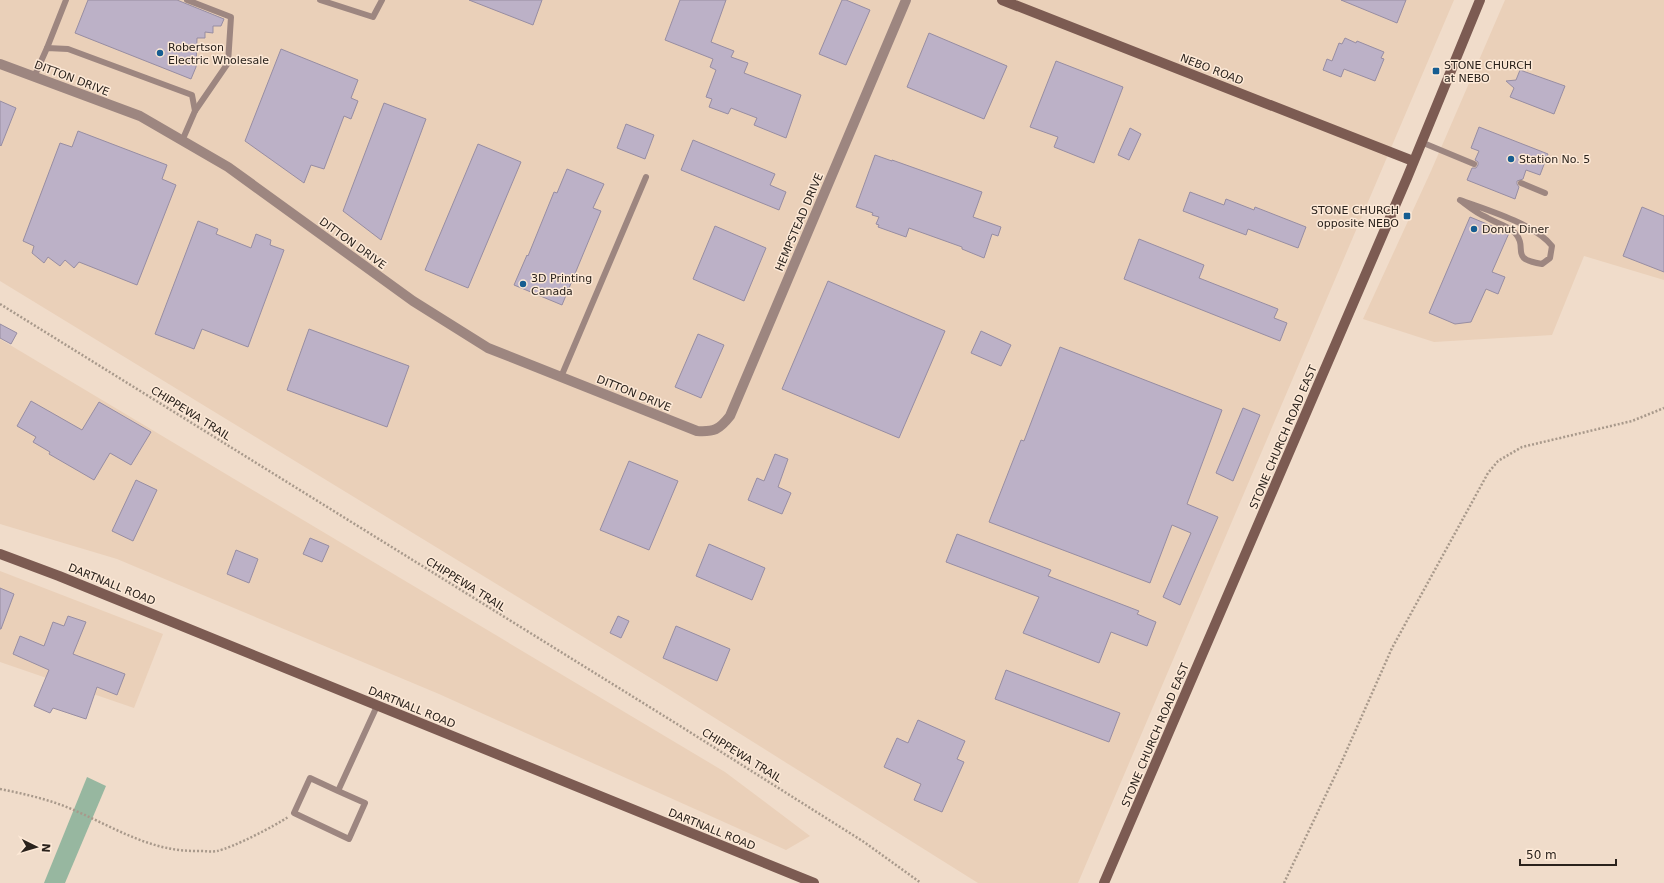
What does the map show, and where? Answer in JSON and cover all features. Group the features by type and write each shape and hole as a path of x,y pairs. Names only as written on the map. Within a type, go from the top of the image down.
{"street":[{"name":"HEMPSTEAD DRIVE","path":"697,431 713,432 724,425 730,416 906,0"},
{"name":"NEBO ROAD","path":"1002,0 1413,161"},
{"name":"STONE CHURCH ROAD EAST","path":"1104,883 1360,289 1480,0"},
{"name":"DITTON DRIVE","path":"0,64 140,116 228,167 413,301 488,348 697,431"},
{"name":"DARTNALL ROAD","path":"0,554 59,576 814,883"}],"lane":[{"path":"34,77 66,0"},
{"path":"182,141 195,111 228,63 231,17 187,0"},
{"path":"320,0 373,16 382,0"},
{"path":"46,48 68,49 192,95 195,111"},
{"path":"1421,142 1474,164"},
{"path":"561,377 646,177"},
{"path":"1521,183 1545,193"},
{"path":"1460,200 1498,214 1546,238 1552,246 1550,258 1542,264 1526,260 1522,257 1520,251 1520,241 1516,234 1508,227 1480,214 1460,200"},
{"path":"338,791 377,706"},
{"path":"310,778 338,791 365,803 349,839 294,814 310,778"}],"path":[{"name":"CHIPPEWA TRAIL","path":"0,304 677,724 864,842 921,883"},
{"path":"1284,883 1342,761 1392,648 1488,473 1498,461 1522,447 1632,421 1664,408"},
{"path":"0,789 58,804 76,811 131,838 164,848 186,851 218,851 276,826 294,814"}],"shaded area":[{"path":"0,0 1454,0 1078,883 978,883 667,688 0,281"},
{"path":"1505,0 1664,0 1664,280 1584,256 1552,335 1434,342 1363,319 1431,171"},
{"path":"0,339 725,772 810,836 786,850 439,694 117,559 0,524"},
{"path":"0,571 163,634 134,708 0,662"}],"green space":[{"path":"87,777 106,786 65,883 44,883"}],"building":[{"name":"Robertson Electric Wholesale","path":"88,0 177,0 224,19 221,26 213,26 213,33 205,32 205,38 197,38 196,67 191,79 75,33"},
{"path":"469,0 542,0 533,25"},
{"path":"680,0 726,0 711,42 734,51 731,57 748,63 744,73 801,95 786,138 754,125 757,118 731,108 728,114 709,107 712,99 706,97 716,70 710,67 713,59 665,40"},
{"path":"842,0 846,0 870,10 846,65 819,54"},
{"path":"1341,0 1406,0 1397,23"},
{"path":"929,33 1007,66 984,119 907,87"},
{"path":"1345,38 1356,43 1357,41 1384,52 1381,58 1384,59 1375,81 1344,69 1341,77 1323,70 1327,59 1332,61 1339,43 1342,44"},
{"path":"281,49 358,80 351,98 358,101 351,119 344,116 324,169 311,165 304,183 245,141"},
{"path":"1056,61 1123,87 1094,163 1054,147 1058,137 1030,127"},
{"path":"1520,70 1565,86 1554,114 1510,97 1514,88 1506,81 1516,80"},
{"path":"0,101 16,108 1,146 0,145"},
{"path":"384,103 426,119 381,240 343,211"},
{"path":"626,124 654,135 645,159 617,148"},
{"name":"Station No. 5","path":"1479,127 1548,154 1540,175 1526,170 1523,179 1517,181 1519,187 1515,199 1467,180 1472,168 1476,168 1478,165 1478,162 1475,160 1479,151 1471,148"},
{"path":"1130,128 1141,134 1129,160 1118,155"},
{"path":"78,131 167,165 162,179 176,185 137,285 79,262 74,268 65,260 60,266 48,257 44,263 32,253 34,246 23,241 60,143 72,147"},
{"path":"693,140 775,174 770,185 786,192 779,210 681,170"},
{"path":"478,144 521,162 468,288 425,270"},
{"path":"875,155 982,192 973,217 1001,227 998,236 992,234 984,258 962,249 962,247 909,228 906,237 878,227 879,225 876,224 879,217 872,215 873,213 856,207"},
{"path":"567,169 604,184 593,208 601,211 562,305 514,285 527,255 528,256 554,192 557,193"},
{"path":"1190,192 1224,205 1226,199 1254,210 1255,207 1306,227 1298,248 1248,229 1246,235 1183,211"},
{"path":"1642,207 1664,216 1664,272 1623,256"},
{"path":"1470,217 1509,233 1492,272 1505,277 1498,294 1486,289 1471,322 1455,324 1429,313"},
{"path":"198,221 218,229 216,234 251,248 256,234 271,240 270,245 284,250 248,347 202,329 194,349 155,334"},
{"path":"715,226 766,248 744,301 693,279"},
{"path":"1139,239 1204,265 1199,278 1278,309 1274,318 1287,323 1280,341 1124,279"},
{"path":"828,281 945,331 899,438 782,389"},
{"path":"0,324 17,333 11,344 0,338"},
{"path":"309,329 409,366 387,427 287,390"},
{"path":"981,331 1011,345 1001,366 971,353"},
{"path":"698,334 724,345 701,398 675,387"},
{"path":"1060,347 1222,410 1187,504 1218,517 1180,605 1163,597 1191,533 1172,525 1150,583 989,522 1021,440 1024,441"},
{"path":"31,401 82,430 99,402 151,432 131,465 110,453 94,480 49,454 50,452 33,442 36,437 17,426"},
{"path":"1243,408 1260,415 1233,481 1216,473"},
{"path":"775,454 788,459 778,487 791,493 782,514 748,500 757,478 764,481"},
{"path":"629,461 678,481 649,550 600,530"},
{"path":"136,480 157,490 133,541 112,531"},
{"path":"957,534 1051,570 1048,576 1139,611 1137,614 1156,622 1147,646 1111,632 1099,663 1023,633 1039,597 946,562"},
{"path":"310,538 329,546 322,562 303,554"},
{"path":"709,544 765,568 752,600 696,576"},
{"path":"236,550 258,559 249,583 227,574"},
{"path":"0,588 14,594 1,629 0,629"},
{"path":"68,616 86,622 73,654 125,674 117,695 97,687 86,719 53,708 50,713 34,706 49,670 13,654 20,636 44,646 53,622 64,626"},
{"path":"618,616 629,621 621,638 610,633"},
{"path":"676,626 730,649 717,681 663,658"},
{"path":"1006,670 1120,713 1109,742 995,699"},
{"path":"918,720 965,741 957,759 964,762 942,812 914,800 921,784 884,767 897,738 908,743"}],"place":[{"name":"Robertson Electric Wholesale","path":"160,53"},
{"name":"STONE CHURCH at NEBO","path":"1436,71"},
{"name":"Station No. 5","path":"1511,159"},
{"name":"STONE CHURCH opposite NEBO","path":"1407,216"},
{"name":"Donut Diner","path":"1474,229"},
{"name":"3D Printing Canada","path":"523,284"}]}
